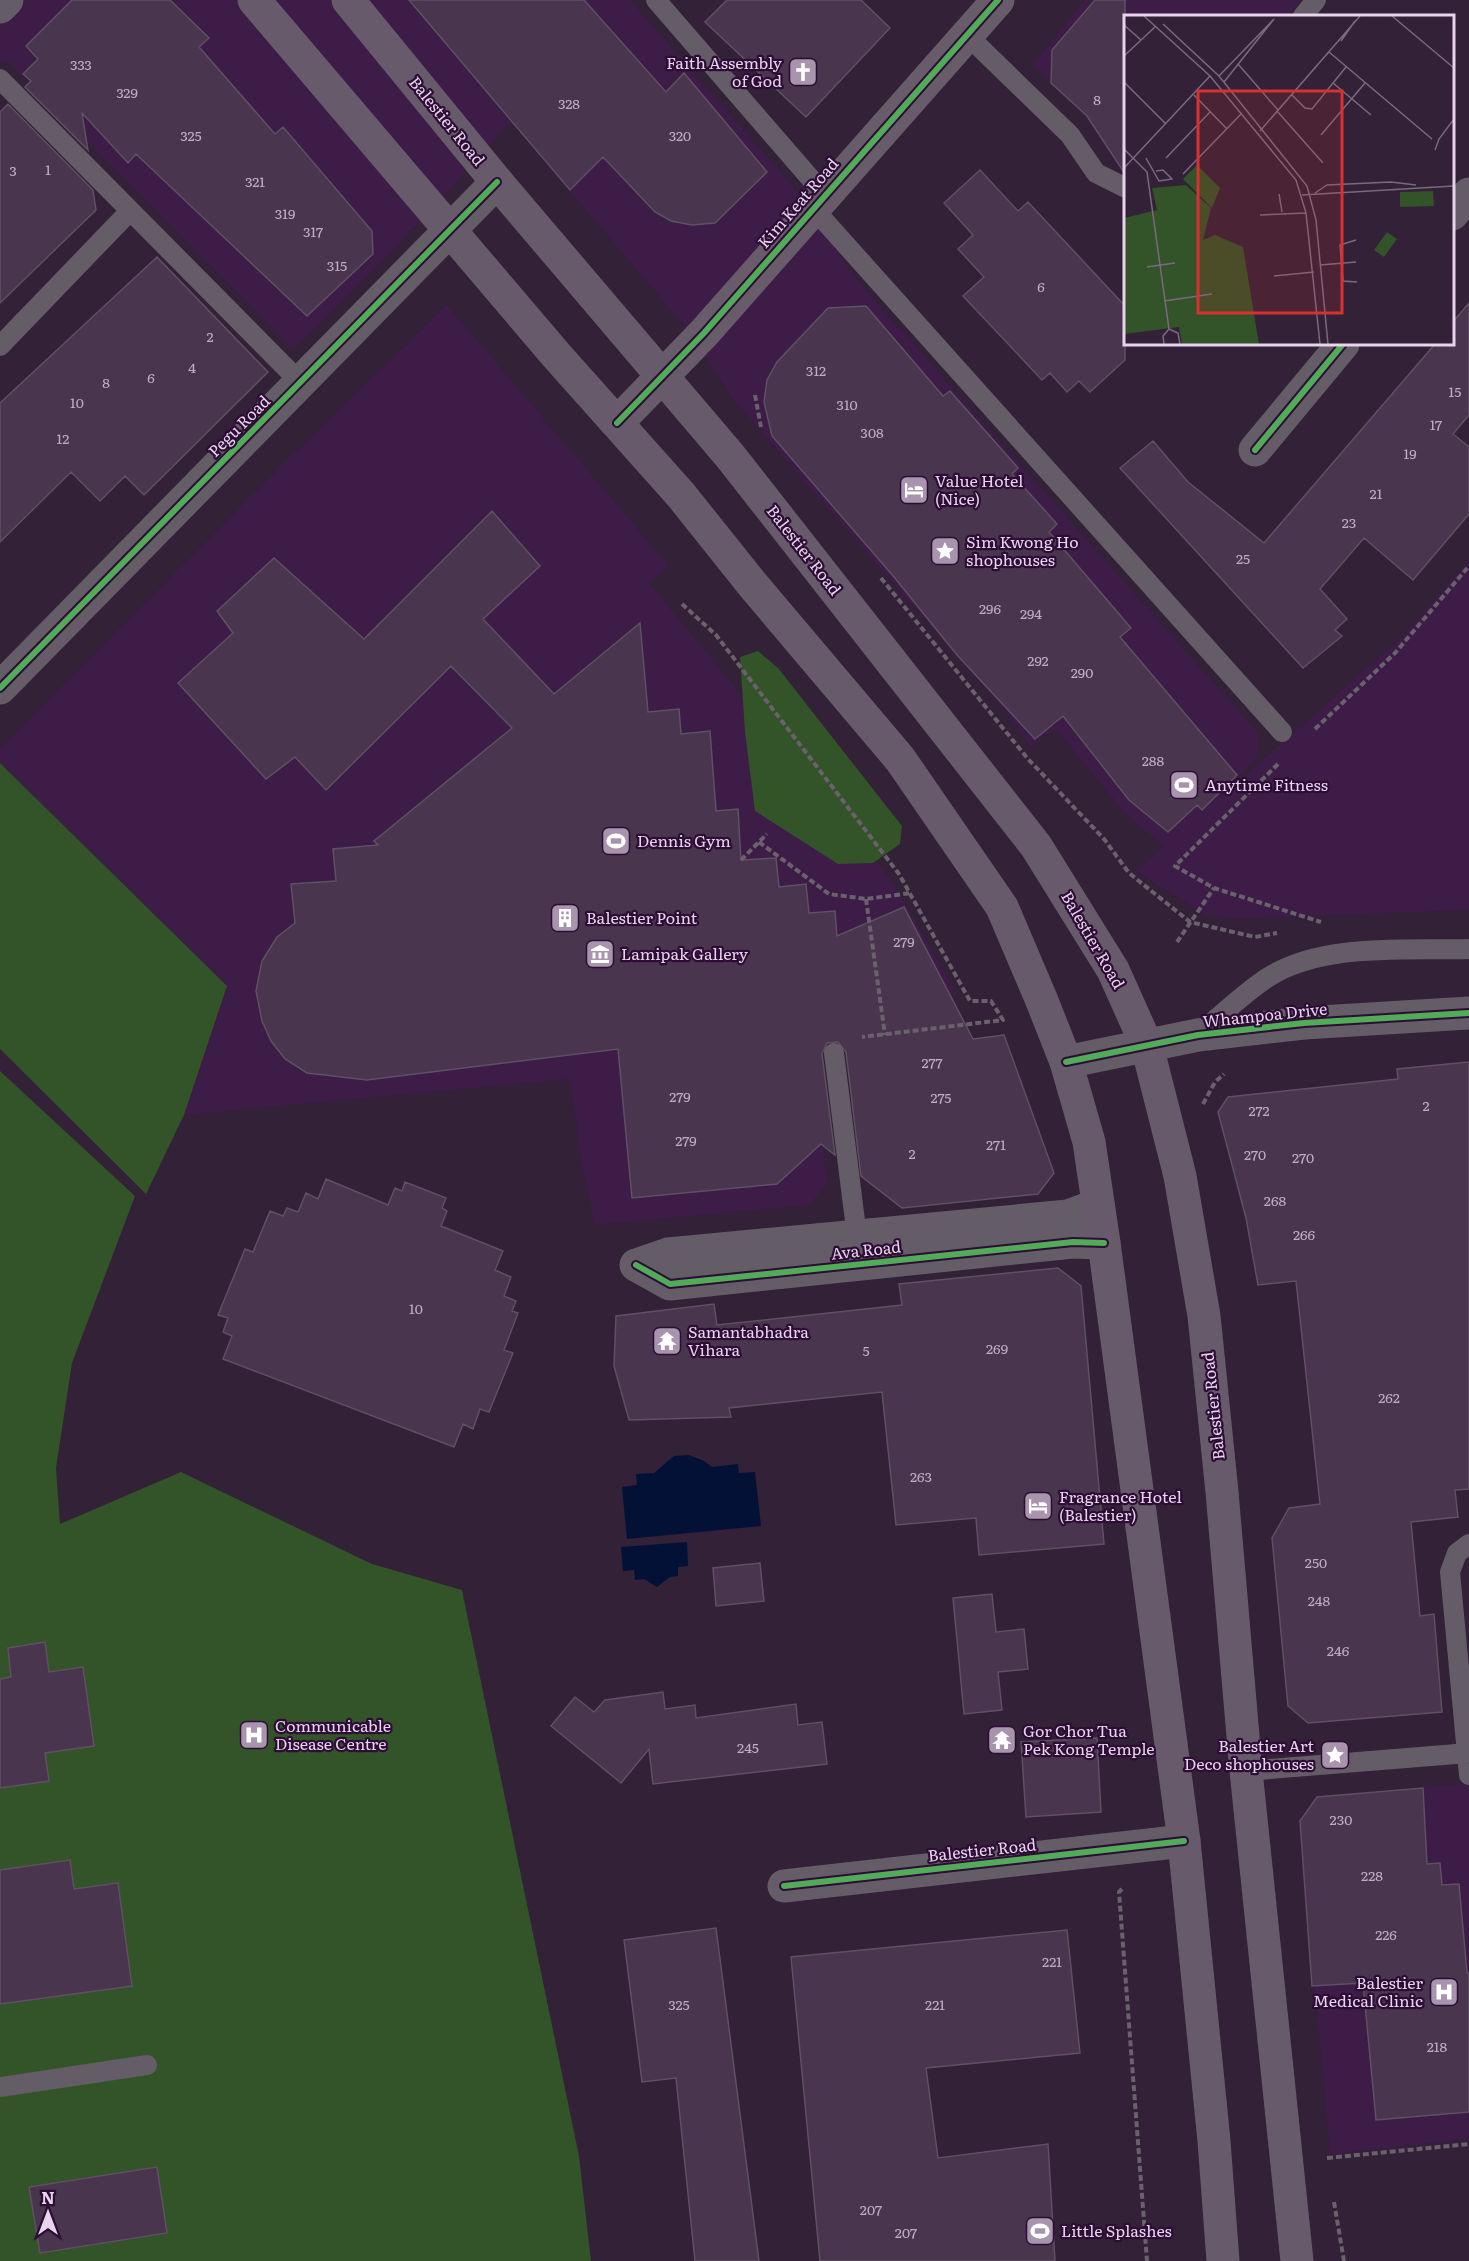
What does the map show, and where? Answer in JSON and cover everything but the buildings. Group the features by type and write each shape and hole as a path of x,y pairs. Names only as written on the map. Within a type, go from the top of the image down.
{"main road":[{"path":"254,0 557,357 681,495 752,584 900,759 1002,908 1066,1062 1089,1142 1184,1841 1214,2141 1223,2261"},
{"name":"Balestier Road","path":"348,0 497,182 730,456 1036,846 1113,970 1147,1046 1180,1176 1204,1316 1246,1771 1297,2261"}],"street":[{"path":"0,7 7,0"},
{"name":"Kim Keat Road","path":"617,423 704,333 818,201 998,0"},
{"name":"Pegu Road","path":"0,688 497,182"},
{"path":"1454,212 1469,194"},
{"path":"1255,450 1342,345"},
{"name":"Whampoa Drive","path":"1066,1062 1198,1035 1304,1023 1469,1012"},
{"name":"Ava Road","path":"1098,1205 1068,1216 668,1254 636,1265 670,1284 1073,1242 1104,1243"},
{"name":"Balestier Road","path":"784,1886 1184,1841"}],"lane":[{"path":"656,0 818,201 1282,732"},
{"path":"1304,15 1316,0"},
{"path":"967,35 1070,135 1096,173 1124,187"},
{"path":"0,79 301,382"},
{"path":"0,346 130,211"},
{"name":"Whampoa Drive","path":"1198,1035 1264,980 1285,969 1323,955 1469,949"},
{"path":"834,1053 857,1237"},
{"path":"1469,1544 1457,1553 1450,1572 1469,1775"},
{"path":"1246,1771 1468,1753"},
{"path":"0,2087 147,2065"}],"path":[{"path":"755,395 761,432"},
{"path":"1324,923 1214,888 1175,866 1395,653 1469,566"},
{"path":"880,577 1028,759 1104,839 1129,873 1190,922"},
{"path":"682,604 716,635 911,893 970,1001 991,1001 1003,1020 833,1040 834,1053"},
{"path":"1282,732 1297,746"},
{"path":"741,860 767,834"},
{"path":"759,842 829,894 866,899 911,893"},
{"path":"1177,942 1214,888"},
{"path":"866,899 885,1035"},
{"path":"1125,1885 1119,1892 1147,2261"},
{"path":"1327,2158 1469,2144"}],"shaded area":[{"path":"0,0 630,0 791,184 857,280 1258,733 1258,756 1217,800 1405,635 1469,560 1469,910 1235,919 1205,915 1136,871 1164,847 1125,813 1055,728 1031,747 1006,712 736,403 690,332 511,122 384,260 293,349 9,62 0,62"},
{"path":"1085,0 1301,0 1288,15 1124,15 1124,175 1085,116 1033,64"},
{"path":"447,305 669,566 649,583 861,839 895,886 955,990 944,1011 813,1027 827,1185 809,1205 595,1225 583,1171 570,1079 184,1115 227,986 0,763 0,748 291,456"},
{"path":"1469,1783 1469,2139 1330,2154 1299,1820 1316,1797"}],"green space":[{"path":"758,651 778,668 902,826 900,844 873,863 838,864 755,811 745,732 740,657"},
{"path":"0,763 227,986 184,1115 146,1194 0,1049"},
{"name":"Communicable Disease Centre","path":"0,1071 135,1196 72,1363 56,1468 60,1524 181,1472 372,1564 462,1590 579,2156 591,2261 0,2261"}],"water":[{"path":"689,1455 712,1467 738,1464 739,1473 755,1472 761,1526 627,1539 622,1487 637,1485 636,1474 654,1473 674,1456"},
{"path":"687,1542 688,1566 678,1567 678,1576 670,1577 657,1587 644,1579 635,1580 634,1570 623,1571 621,1547"}],"cycle path":[{"path":"617,423 704,333 998,0"},
{"path":"0,688 497,182"},
{"path":"1255,450 1342,345"},
{"path":"1066,1062 1198,1035 1304,1023 1469,1013"},
{"path":"636,1265 670,1284 1073,1242 1104,1243"},
{"path":"784,1886 1184,1841"}],"place":[{"name":"Faith Assembly of God","path":"803,72"},
{"name":"Value Hotel (Nice)","path":"914,490"},
{"name":"Sim Kwong Ho shophouses","path":"945,551"},
{"name":"Anytime Fitness","path":"1184,785"},
{"name":"Dennis Gym","path":"616,841"},
{"name":"Balestier Point","path":"565,918"},
{"name":"Lamipak Gallery","path":"600,954"},
{"name":"Samantabhadra Vihara","path":"667,1341"},
{"name":"Fragrance Hotel (Balestier)","path":"1038,1506"},
{"name":"Communicable Disease Centre","path":"254,1735"},
{"name":"Gor Chor Tua Pek Kong Temple","path":"1002,1740"},
{"name":"Balestier Art Deco shophouses","path":"1335,1755"},
{"name":"Balestier Medical Clinic","path":"1444,1992"},
{"name":"Little Splashes","path":"1040,2231"}]}
